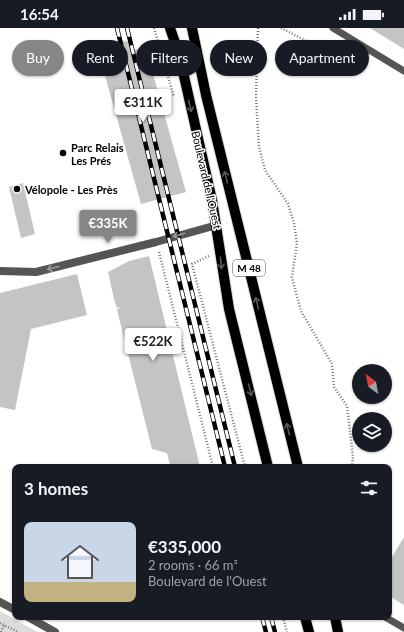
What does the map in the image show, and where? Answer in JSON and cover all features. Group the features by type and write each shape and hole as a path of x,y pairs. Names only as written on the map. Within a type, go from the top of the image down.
{"main road":[{"name":"Boulevard de l'Ouest","path":"170,28 178,54 217,225 226,294 267,464"},
{"name":"Boulevard de l'Ouest","path":"192,28 206,95 297,464"},
{"path":"306,620 309,632"},
{"path":"336,620 338,632"}],"street":[{"path":"0,271 24,273 36,272 217,225"},
{"path":"0,602 12,608"},
{"path":"33,620 55,632"}],"lane":[{"path":"334,28 404,71"},
{"path":"390,620 404,628"}],"path":[{"path":"154,28 175,100"},
{"path":"258,28 256,97 259,147 265,170 288,204 294,223 297,243 292,277 301,311 332,364 334,387 347,406 353,457 352,464"},
{"path":"281,28 330,53 342,34"},
{"path":"156,242 212,464"},
{"path":"211,255 192,264 244,464"},
{"path":"284,620 287,632"},
{"path":"0,622 18,632"},
{"path":"1,632 4,625"}],"shaded area":[{"path":"0,611 12,618 12,620 16,620 38,632 0,632"}],"building":[{"path":"370,28 404,28 404,49"},
{"path":"128,42 132,43 134,50 136,49 136,76 153,76 186,192 141,204 105,76 128,76"},
{"path":"23,183 35,234 21,238 9,187"},
{"path":"149,256 199,464 170,464 167,453 152,449 117,310 120,307 117,308 115,303 108,272 129,261"},
{"path":"77,274 87,315 31,329 15,410 0,407 0,293"},
{"path":"404,537 404,605 392,598 392,557"}],"railway":[{"path":"117,28 224,464"},
{"path":"127,28 234,464"},
{"path":"263,620 266,632"},
{"path":"272,620 275,632"}],"place":[{"name":"Parc Relais Les Prés","path":"63,153"},
{"name":"Vélopole - Les Près","path":"17,189"}]}
